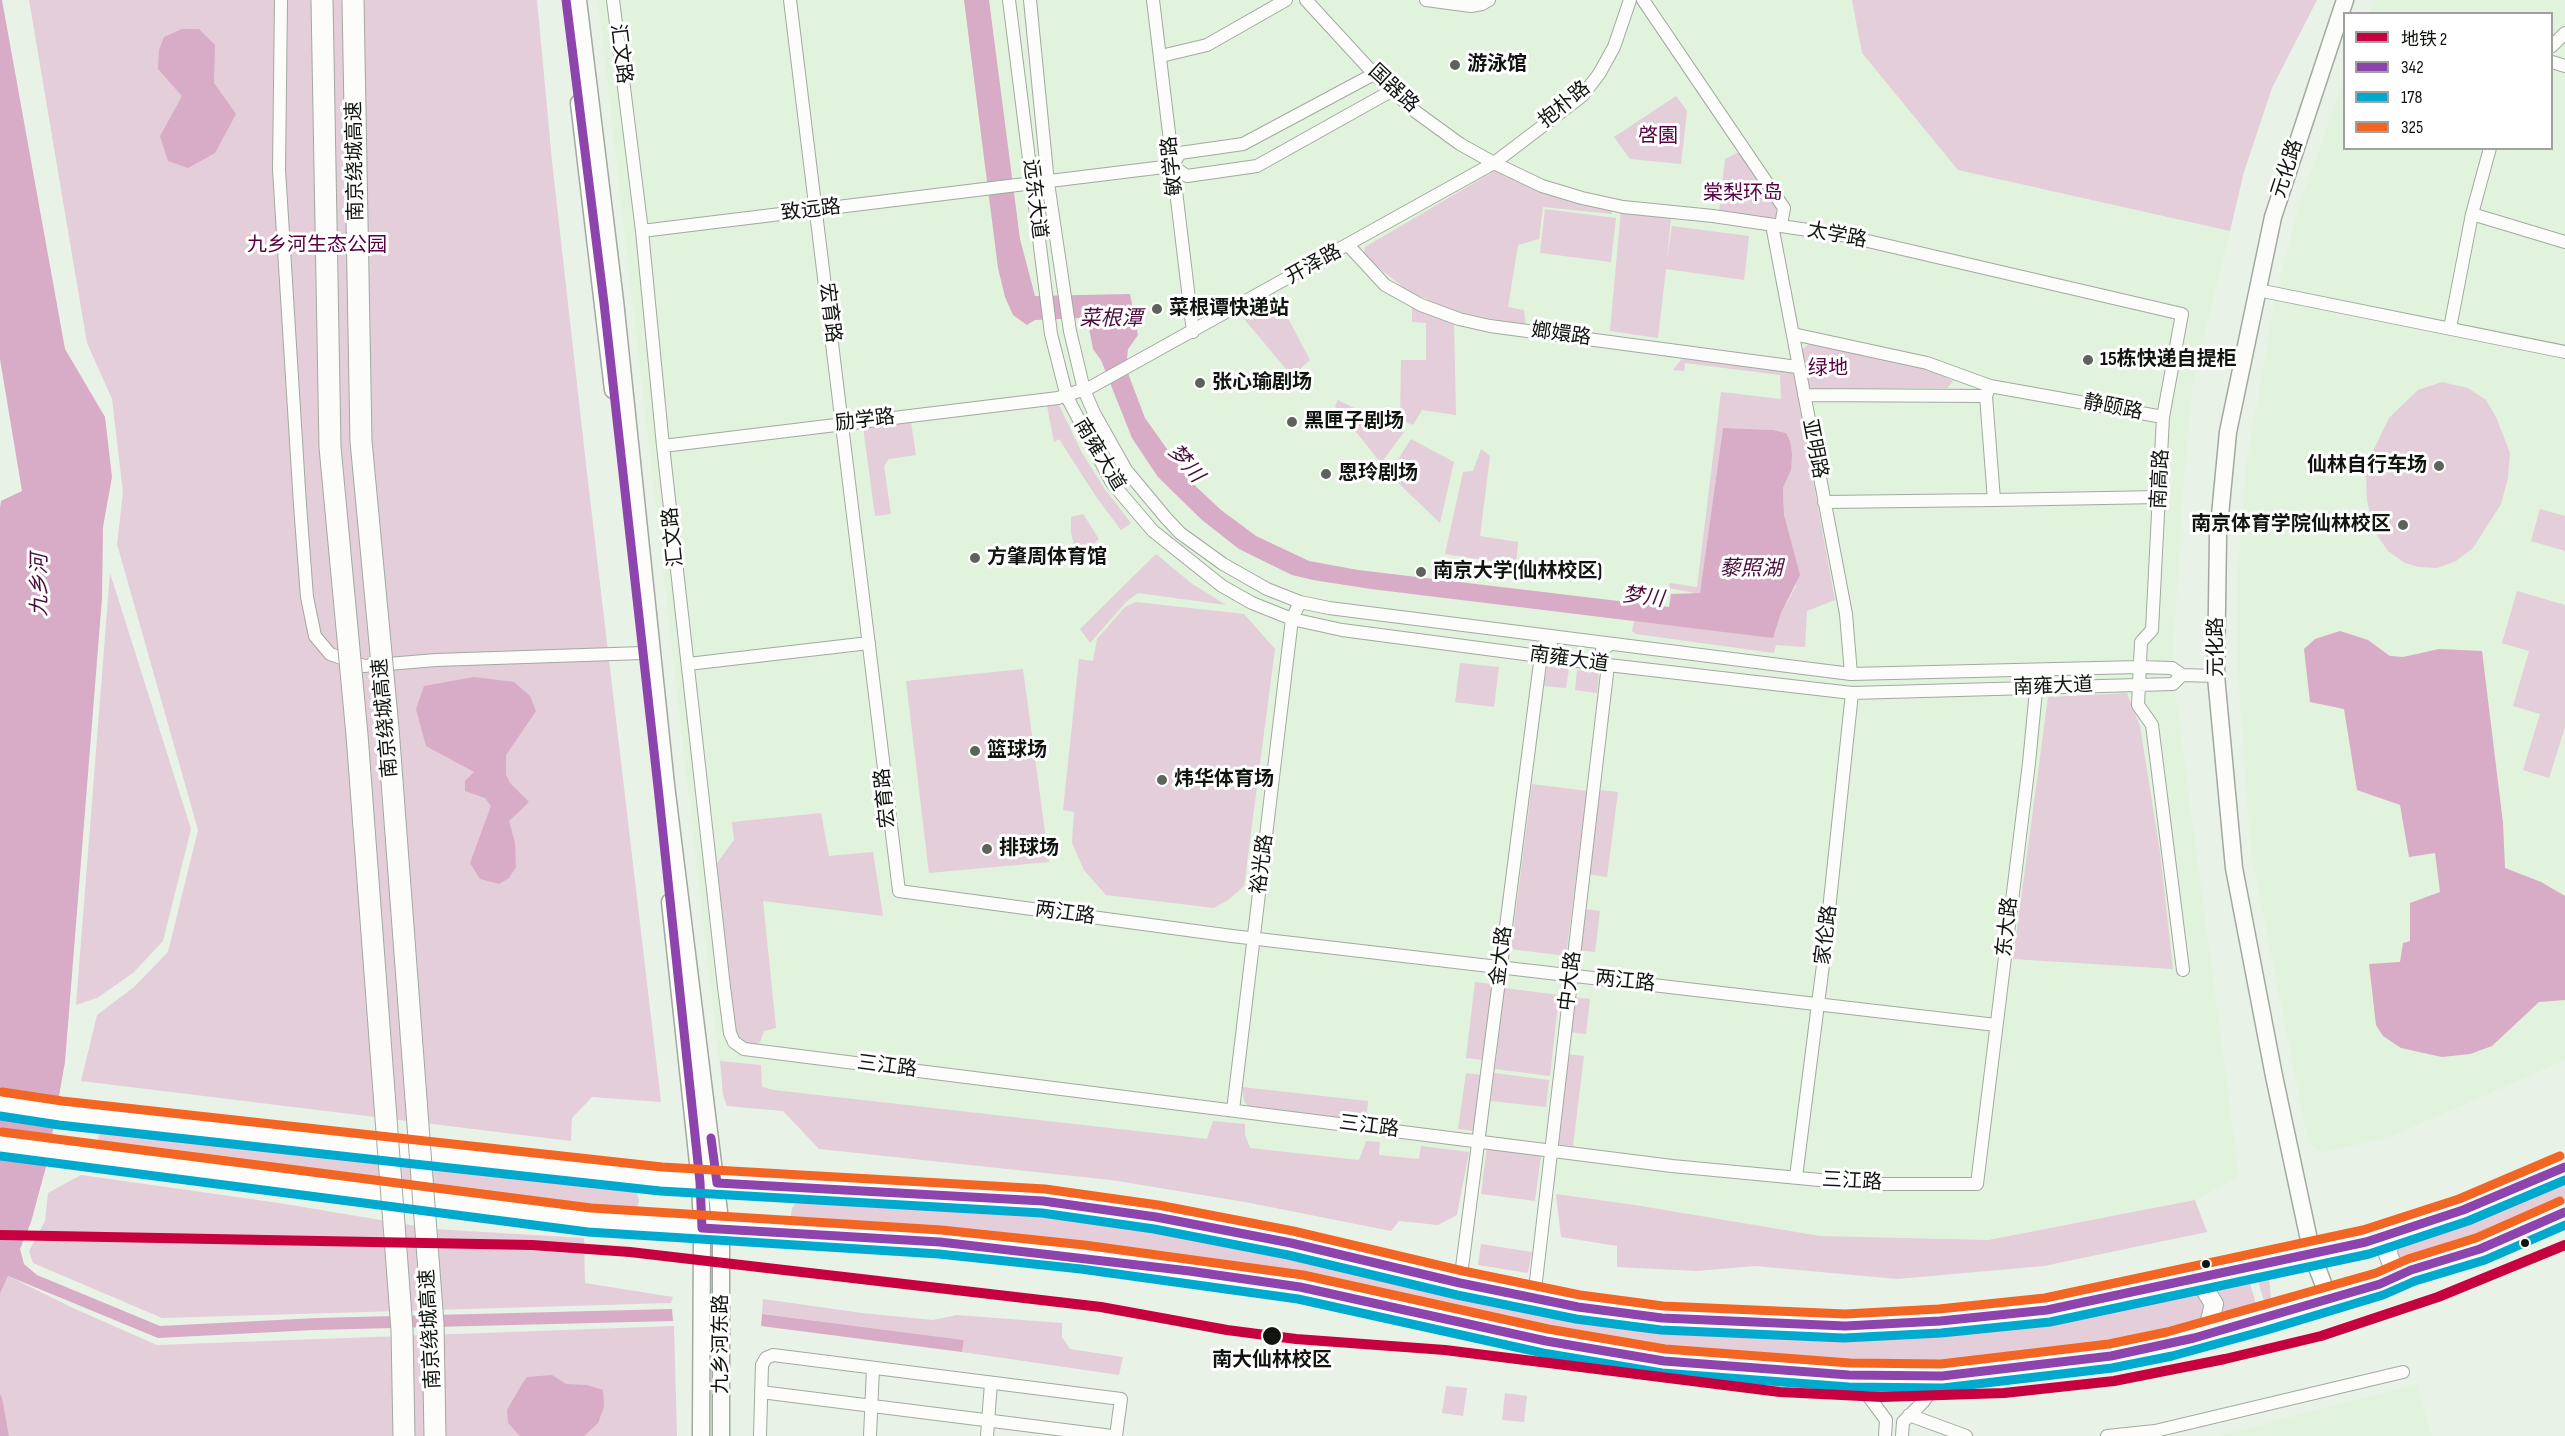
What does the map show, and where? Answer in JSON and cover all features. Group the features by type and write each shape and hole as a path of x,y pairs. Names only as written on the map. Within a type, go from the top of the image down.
{"highway":[{"name":"南京绕城高速","path":"322,0 330,447 357,735 376,1015 402,1330 404,1436"},
{"name":"南京绕城高速","path":"353,0 361,441 388,728 433,1324 435,1436"}],"main road":[{"name":"九乡河东路","path":"566,0 643,653 709,1182 722,1228 721,1436"},
{"name":"九乡河东路","path":"578,0 617,313 709,1182 702,1228 701,1436"},
{"name":"元化路","path":"2329,1299 2312,1254 2274,1076 2234,868 2216,676 2217,536 2228,432 2273,217 2343,17"},
{"path":"0,1104 60,1113 709,1182 1043,1201 1156,1217 1578,1307 1662,1318 1847,1326 1940,1321 2047,1310 2312,1254 2395,1234 2463,1210 2565,1167"},
{"path":"0,1144 590,1220 951,1243 1168,1268 1300,1287 1546,1341 1664,1361 1849,1375 1942,1376 2111,1356 2194,1338 2380,1284 2411,1270 2480,1249 2565,1212"},
{"path":"2395,1234 2389,1244 2388,1254 2391,1262 2398,1269 2411,1270"},
{"path":"2185,1280 2204,1288 2214,1304 2208,1328 2194,1338"}],"street":[{"path":"281,0 280,181 302,528 308,597 315,636 330,654 364,666 436,660 643,653"},
{"name":"汇文路","path":"613,0 642,231 663,446 730,1033 734,1041 744,1049 762,1052"},
{"name":"宏育路","path":"790,0 899,891"},
{"name":"远东大道","path":"1009,0 1051,334 1067,397"},
{"name":"远东大道","path":"1030,0 1048,183 1063,288 1070,331 1088,388"},
{"name":"敏学路","path":"1153,0 1193,332"},
{"path":"1161,56 1207,45 1286,0"},
{"name":"国器路","path":"1306,0 1374,74 1416,112 1460,144 1494,163"},
{"path":"1426,0 1471,6 1489,0"},
{"name":"抱朴路","path":"1494,163 1582,96 1599,74 1614,47 1629,0"},
{"name":"亚明路","path":"1643,0 1784,208 1777,225 1797,367 1846,614 1851,674"},
{"path":"2553,45 2565,33"},
{"path":"1374,74 1243,144 1180,153 1172,166 1187,176 1257,166 1393,90"},
{"path":"2450,328 2472,214 2489,150"},
{"name":"太学路","path":"1494,163 1542,186 1582,198 1634,209 1713,216 1842,235 2182,314"},
{"name":"开泽路","path":"1088,388 1349,246 1494,163"},
{"name":"致远路","path":"642,231 981,192 1172,166"},
{"path":"2472,214 2565,242"},
{"name":"嫏嬛路","path":"1349,246 1385,285 1421,305 1459,319 1490,326 1797,367"},
{"path":"2258,290 2565,352"},
{"name":"南高路","path":"2182,314 2163,417 2152,630 2141,642 2138,667 2138,705 2152,725 2183,970"},
{"path":"1793,334 1927,363 1988,391"},
{"name":"励学路","path":"663,446 1067,397 1088,388"},
{"name":"南雍大道","path":"1088,388 1094,413 1126,470 1180,533 1223,564 1267,590 1300,602 1609,645 1851,674 2138,667 2176,676"},
{"path":"1803,394 1988,391"},
{"path":"1988,391 1994,500"},
{"name":"静颐路","path":"1988,391 2063,398 2163,417"},
{"name":"南雍大道","path":"1067,397 1112,483 1153,531 1222,586 1252,603 1292,619 1353,632 1608,665 1852,693 2138,684 2176,676"},
{"path":"1824,502 2160,497"},
{"path":"1153,531 1166,518"},
{"name":"裕光路","path":"1233,1110 1292,619 1300,602"},
{"name":"金大路","path":"1460,1283 1541,655 1550,649 1551,644 1545,636"},
{"path":"688,664 869,643"},
{"name":"中大路","path":"1534,1298 1608,665 1603,658 1602,650 1609,645"},
{"name":"东大路","path":"1977,1184 2038,670"},
{"path":"2176,676 2216,676"},
{"name":"家伦路","path":"1796,1177 1833,879 1852,693"},
{"name":"两江路","path":"899,891 1232,936 1996,1025"},
{"name":"三江路","path":"762,1052 1672,1166 1862,1184 1977,1184"},
{"path":"760,1436 762,1365 766,1358 773,1355 1121,1399 1116,1436"},
{"path":"870,1436 873,1368"},
{"path":"2107,1436 2155,1431 2403,1372"},
{"path":"1849,1375 1858,1382 1886,1420 1885,1436"},
{"path":"1902,1436 1903,1422 1923,1402 1942,1376"},
{"path":"987,1436 991,1383"},
{"path":"761,1392 1112,1436"},
{"path":"1909,1415 1966,1436"}],"shaded area":[{"name":"南京大学(仙林校区)","path":"598,0 1852,0 1862,53 1959,170 2230,231 2193,382 2184,476 2172,668 2239,1176 2195,1200 1988,1240 1820,1236 1556,1194 1557,1188 1482,1180 1463,1183 723,1095"},
{"name":"南京体育学院仙林校区","path":"2374,0 2565,0 2565,1060 2392,1136 2327,1152 2316,1150 2308,1141 2251,852 2238,672 2237,583 2246,468 2275,296 2300,203 2343,84 2343,150 2553,150 2553,12 2369,12"},
{"path":"2416,1384 2432,1436 2216,1436 2242,1430"}],"green space":[{"name":"九乡河生态公园","path":"29,0 537,0 552,161 587,473 661,1102 592,1097 572,1118 571,1141 81,1081 97,1015 134,987 168,952 198,830 117,544 123,493 112,399 87,343"},
{"path":"1852,0 2317,0 2272,88 2244,172 2230,231 1958,170 1862,53"},
{"name":"啓園","path":"1676,96 1687,111 1681,164 1630,159 1614,137"},
{"name":"棠梨环岛","path":"1741,153 1776,205 1776,216 1772,220 1719,212 1725,159"},
{"path":"1496,170 1551,195 1574,203 1611,210 1612,214 1543,207 1539,239 1518,245 1508,307 1524,310 1526,326 1441,308 1411,293 1371,262 1364,252 1365,247"},
{"path":"1545,209 1616,218 1611,262 1540,253"},
{"path":"1621,210 1671,218 1667,259 1672,226 1749,236 1744,280 1666,269 1658,338 1610,331"},
{"path":"1274,292 1310,360 1292,376 1239,313"},
{"path":"1412,305 1454,323 1456,415 1422,410 1413,425 1400,419 1401,360 1426,360 1426,323 1412,322"},
{"name":"绿地","path":"1810,343 1935,371 1953,381 1947,388 1809,389 1802,350"},
{"path":"1684,356 1793,371 1835,600 1807,611 1805,647 1776,645 1774,653 1636,634 1632,631 1634,621 1773,637 1781,613 1796,586 1784,515 1783,488 1791,470 1786,433 1773,430 1723,428 1700,594 1669,588 1670,583 1697,587 1721,392 1781,399 1780,375 1685,363 1684,371 1673,370"},
{"name":"仙林自行车场","path":"2442,382 2468,388 2486,400 2496,417 2510,453 2508,478 2501,504 2473,548 2456,561 2437,568 2419,567 2405,563 2388,551 2374,531 2367,500 2366,475 2370,457 2389,418 2418,390"},
{"path":"1338,400 1404,432 1381,463 1335,406"},
{"path":"1059,405 1081,451 1104,488 1131,523 1121,530 1097,498 1059,439 1054,442 1047,406"},
{"path":"911,422 916,455 889,459 884,466 891,514 875,516 863,427"},
{"path":"1411,439 1454,462 1440,523 1389,474"},
{"path":"1481,449 1490,456 1480,536 1518,542 1516,565 1445,554 1463,472 1473,471"},
{"path":"2540,509 2565,516 2565,551 2531,541"},
{"path":"1083,514 1099,539 1086,551 1076,551 1071,533 1071,517"},
{"path":"1156,554 1191,583 1226,605 1138,593 1126,602 1090,643 1080,629"},
{"path":"110,573 191,829 163,941 133,973 97,998 76,1005"},
{"path":"2517,591 2565,605 2565,727 2549,778 2523,770 2540,714 2513,706 2529,651 2502,643"},
{"name":"炜华体育场","path":"1136,602 1244,614 1275,649 1244,886 1228,900 1214,908 1106,895 1084,870 1072,843 1074,812 1063,810 1079,659 1093,661 1097,639 1125,607"},
{"path":"1460,663 1499,667 1494,707 1455,702"},
{"path":"1547,666 1569,669 1566,688 1544,686"},
{"name":"篮球场","path":"1023,669 1049,862 929,873 906,681"},
{"path":"1577,670 1599,673 1597,693 1575,690"},
{"path":"2127,693 2140,726 2160,852 2173,969 2013,959 2048,697"},
{"path":"1532,784 1587,791 1566,956 1511,949"},
{"path":"1599,790 1618,792 1607,877 1587,874"},
{"path":"821,813 829,856 873,852 883,916 763,901 776,1028 764,1031 760,1042 753,1046 736,1036 734,1026 717,863 734,840 732,822"},
{"path":"1584,909 1600,911 1595,952 1579,950"},
{"path":"1475,982 1492,984 1483,1060 1466,1058"},
{"path":"1504,988 1559,995 1550,1076 1495,1069"},
{"path":"1573,997 1590,999 1586,1034 1568,1032"},
{"path":"1566,1054 1584,1056 1573,1146 1556,1144"},
{"path":"720,1061 761,1065 762,1087 774,1090 1207,1139 1213,1121 1245,1124 1245,1135 1250,1148 1359,1160 1366,1141 1380,1142 1379,1155 1419,1159 1421,1146 1469,1152 1457,1215 1438,1225 1399,1221 1391,1231 1245,1202 1111,1180 819,1149 783,1111 727,1106 723,1095"},
{"path":"1466,1073 1482,1075 1474,1131 1458,1129"},
{"path":"1494,1073 1549,1080 1546,1107 1491,1101"},
{"path":"1242,1087 1368,1101 1366,1121 1248,1106 1244,1101"},
{"path":"147,1131 458,1173 633,1188 639,1201 637,1208 630,1213 456,1197 107,1149 98,1142 99,1132"},
{"path":"1487,1147 1541,1155 1535,1201 1481,1194"},
{"path":"81,1175 279,1203 434,1229 584,1238 585,1283 673,1297 671,1303 162,1318 33,1263 29,1251 45,1221 48,1193"},
{"path":"2565,1178 2565,1207 2453,1251 2400,1265 2394,1246 2398,1241 2477,1215"},
{"path":"1556,1194 1820,1236 1988,1240 2195,1200 2207,1232 2044,1266 1897,1279 1755,1266 1697,1271 1617,1267 1617,1246 1561,1237"},
{"path":"908,1200 1011,1206 1154,1225 1324,1259 1460,1293 1533,1308 1656,1327 1805,1335 1915,1332 2065,1316 2191,1289 2199,1292 2208,1309 2198,1327 2121,1347 2010,1360 1935,1364 1811,1364 1661,1352 1552,1336 1298,1280 1093,1248 942,1233 795,1225 791,1215 796,1203 803,1201 866,1203"},
{"path":"1481,1244 1532,1252 1528,1273 1478,1265"},
{"path":"2255,1270 2261,1271 2269,1278 2271,1298 2265,1305"},
{"path":"2247,1272 2257,1308 2217,1321 2206,1284"},
{"path":"8,1276 157,1345 674,1326 677,1436 9,1436 0,1394 0,1294"},
{"path":"763,1299 933,1320 957,1315 1062,1323 1062,1337 1070,1349 1123,1357 1119,1375 962,1352 964,1340 762,1314"},
{"path":"1446,1386 1467,1388 1463,1416 1442,1413"},
{"path":"1505,1393 1527,1396 1524,1422 1502,1420"}],"water":[{"name":"九乡河","path":"0,0 2,0 65,349 105,417 112,477 103,527 102,598 65,1062 47,1163 31,1222 20,1249 24,1264 37,1275 160,1326 317,1318 672,1309 673,1321 314,1330 158,1338 8,1276 0,1294 0,508 1,501 22,491 0,359"},
{"path":"964,0 989,0 1020,239 1035,296 1130,294 1138,335 1128,349 1126,368 1145,418 1189,480 1221,510 1256,536 1309,561 1358,570 1669,607 1671,594 1700,593 1723,428 1773,430 1786,433 1792,454 1791,470 1783,488 1784,515 1800,575 1781,613 1773,638 1313,580 1292,575 1239,549 1202,520 1158,477 1132,438 1101,360 1093,349 1089,328 1081,318 1035,320 1027,325 1013,315 1005,297 998,268"},
{"path":"182,29 199,29 215,45 214,83 236,114 215,153 188,168 168,161 160,136 182,96 158,69 159,50 164,37"},
{"path":"2340,631 2368,640 2390,656 2403,657 2439,649 2482,651 2503,823 2505,868 2541,882 2565,896 2565,1000 2539,1002 2492,1046 2470,1054 2442,1057 2401,1048 2383,1036 2376,1025 2369,964 2400,962 2403,943 2410,941 2410,903 2440,892 2435,853 2409,857 2400,805 2357,790 2344,709 2310,702 2304,649 2315,639"},
{"path":"474,677 514,682 530,696 536,711 506,755 506,775 510,783 529,802 509,821 515,843 516,867 509,878 499,884 480,879 470,863 491,806 485,798 465,791 465,781 474,772 426,746 416,709 424,686"},
{"path":"762,1314 964,1340 962,1352 761,1326"},
{"path":"552,1375 566,1384 587,1385 603,1390 604,1407 598,1423 584,1436 520,1436 508,1423 507,1410 527,1377"},
{"path":"0,1394 2,1398 9,1436 0,1436"}],"metro line":[{"name":"2","path":"0,1235 532,1245 630,1252 1101,1307 1227,1330 1296,1339 1445,1350 1780,1392 1882,1397 2004,1393 2114,1381 2225,1359 2321,1336 2438,1297 2565,1245"}],"transit line":[{"name":"342","path":"566,0 604,303 658,787 700,1182 702,1228 940,1242 1189,1271 1300,1287 1546,1341 1664,1361 1849,1375 1942,1376 2111,1356 2194,1338 2380,1284 2411,1270 2480,1249 2565,1212"},
{"name":"325","path":"2,1092 62,1101 662,1167 1045,1189 1158,1205 1293,1231 1463,1271 1580,1295 1663,1306 1845,1314 1939,1309 2045,1298 2363,1230 2459,1199 2560,1156"},
{"name":"178","path":"0,1116 59,1125 660,1191 1042,1213 1154,1229 1288,1255 1457,1295 1576,1319 1661,1330 1844,1338 1941,1333 2050,1322 2369,1254 2468,1221 2565,1180"},
{"name":"325","path":"2,1132 591,1208 941,1230 1084,1245 1303,1275 1548,1329 1665,1349 1850,1363 1941,1364 2109,1344 2167,1332 2376,1273 2408,1259 2476,1238 2560,1201"},
{"name":"342","path":"711,1138 717,1183 1043,1201 1156,1217 1291,1243 1460,1283 1578,1307 1662,1318 1845,1326 1940,1321 2047,1310 2366,1242 2463,1210 2565,1167"},
{"name":"178","path":"0,1156 588,1232 939,1254 1081,1269 1298,1299 1543,1353 1662,1373 1849,1387 1943,1388 2112,1368 2172,1356 2383,1295 2415,1281 2485,1260 2565,1225"}],"place":[{"name":"游泳馆","path":"1455,65"},
{"name":"菜根谭快递站","path":"1157,309"},
{"name":"15栋快递自提柜","path":"2088,360"},
{"name":"张心瑜剧场","path":"1200,383"},
{"name":"黑匣子剧场","path":"1292,422"},
{"name":"仙林自行车场","path":"2439,466"},
{"name":"恩玲剧场","path":"1326,474"},
{"name":"南京体育学院仙林校区","path":"2403,525"},
{"name":"方肇周体育馆","path":"975,558"},
{"name":"南京大学(仙林校区)","path":"1421,572"},
{"name":"篮球场","path":"975,751"},
{"name":"炜华体育场","path":"1162,780"},
{"name":"排球场","path":"987,849"},
{"name":"南大仙林校区","path":"1272,1336"}],"water label":[{"name":"菜根潭","path":"1111,320"},
{"name":"梦川","path":"1185,464"},
{"name":"藜照湖","path":"1751,570"},
{"name":"梦川","path":"1643,598"}]}
